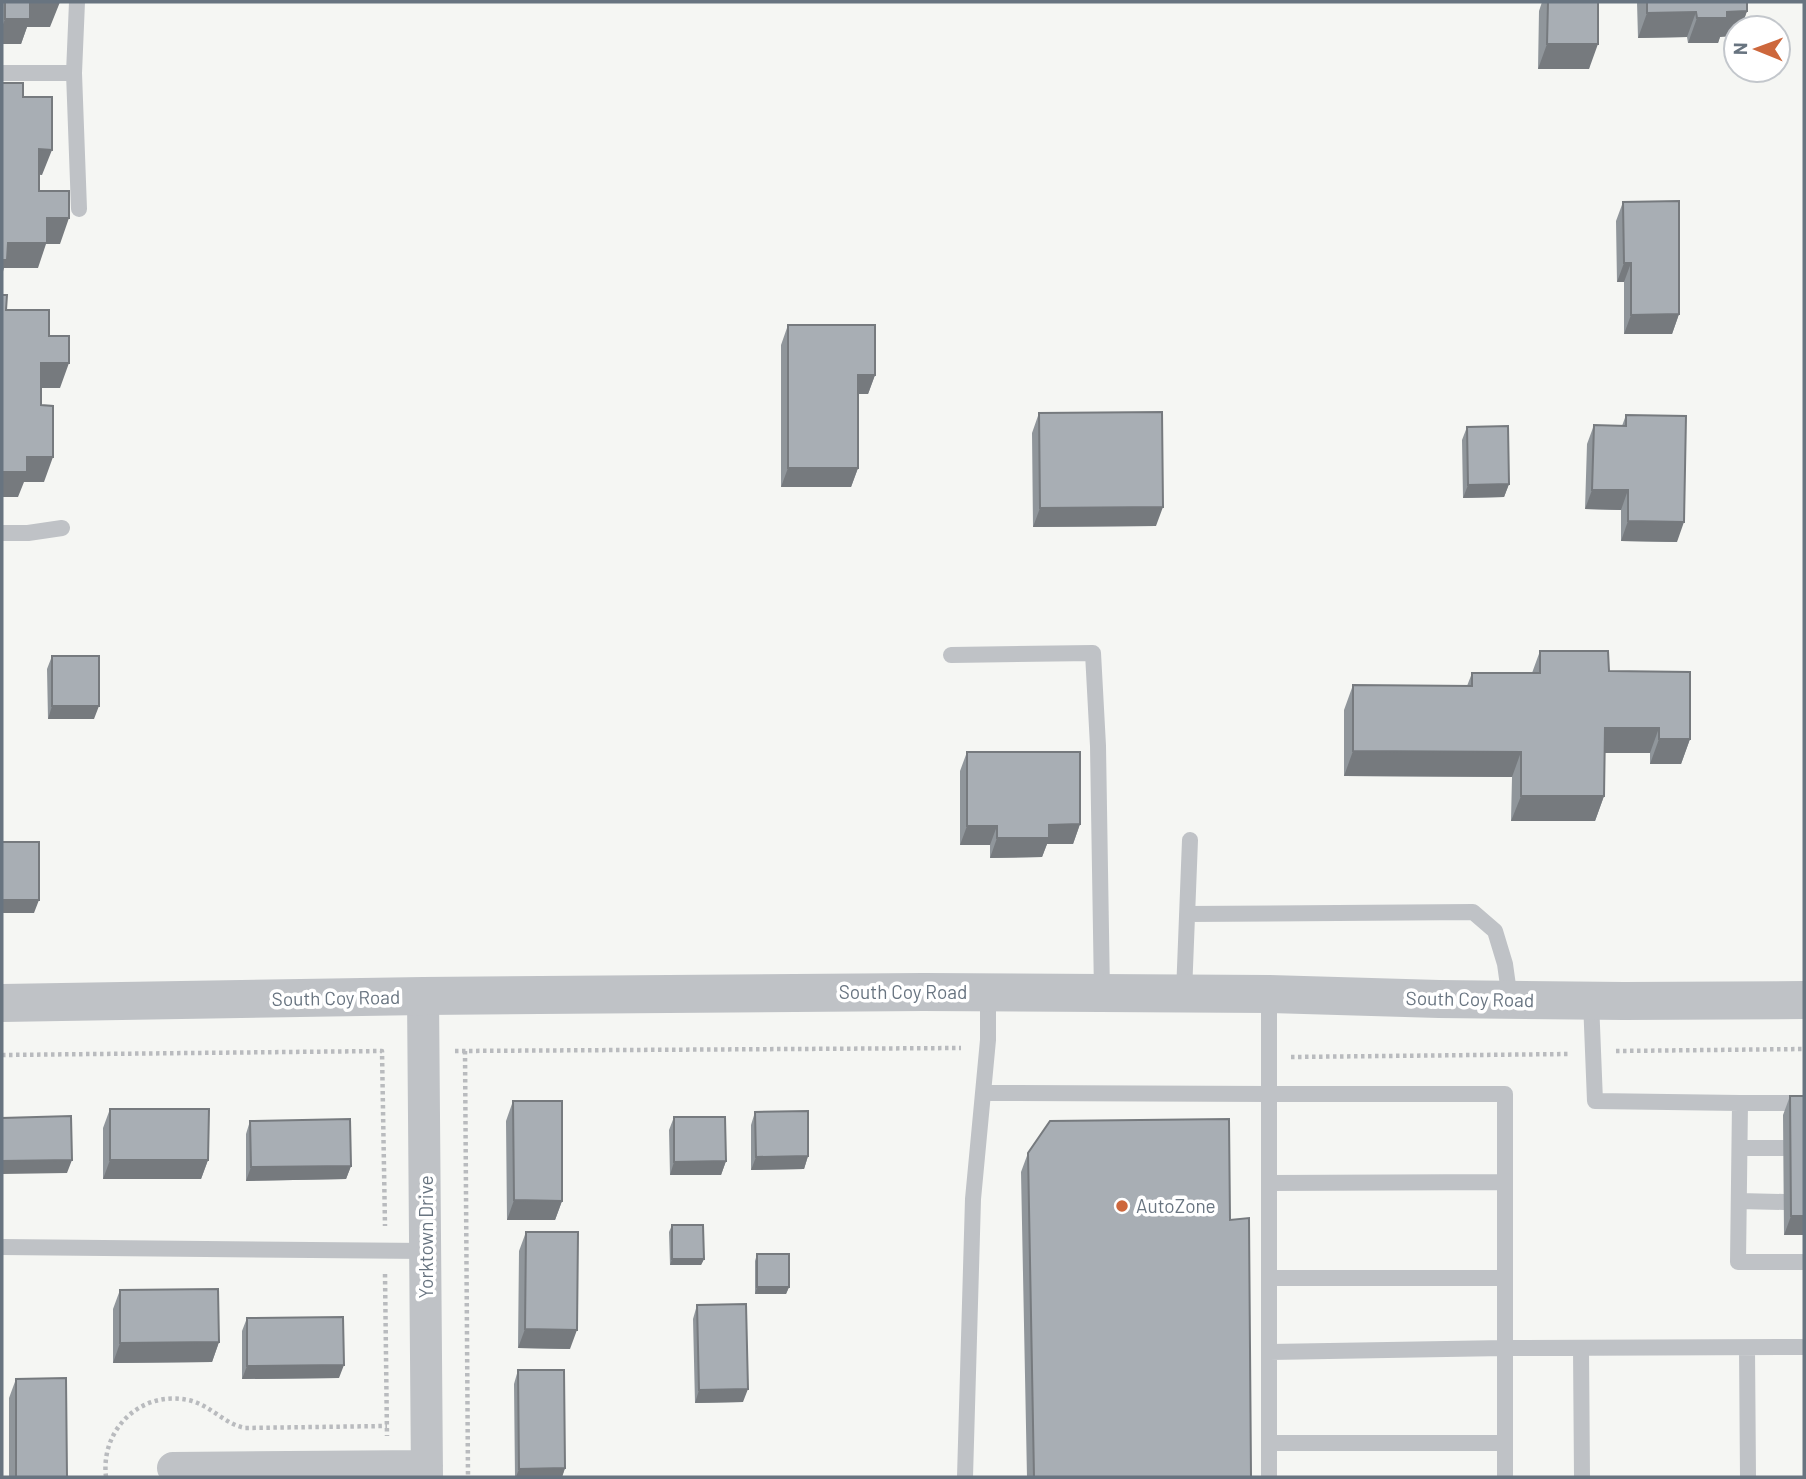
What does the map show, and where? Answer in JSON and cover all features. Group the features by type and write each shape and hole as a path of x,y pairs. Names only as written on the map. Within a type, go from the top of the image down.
{"street":[{"name":"South Coy Road","path":"2,1003 423,996 988,992 1269,993 1591,1001 1804,1000"},
{"name":"Yorktown Drive","path":"423,996 427,1472"},
{"path":"173,1468 387,1467 427,1472"}],"lane":[{"path":"77,2 74,73 79,209"},
{"path":"2,73 74,73"},
{"path":"2,533 28,533 62,528"},
{"path":"951,655 1093,653 1098,746 1101,993"},
{"path":"1184,993 1190,840"},
{"path":"1187,914 1474,912 1495,931 1505,964 1510,1000"},
{"path":"965,1477 973,1199 988,1040 988,992"},
{"path":"1269,993 1269,1477"},
{"path":"1591,1001 1595,1101 1804,1102"},
{"path":"983,1093 1505,1094 1505,1477"},
{"path":"1741,1102 1738,1262 1804,1262"},
{"path":"1740,1148 1783,1148"},
{"path":"1270,1183 1505,1182"},
{"path":"1739,1201 1784,1202"},
{"path":"2,1247 426,1251"},
{"path":"1270,1278 1505,1278"},
{"path":"1269,1352 1804,1347"},
{"path":"1746,1348 1748,1477"},
{"path":"1581,1349 1582,1477"},
{"path":"1269,1443 1505,1443"}],"path":[{"path":"424,1050 961,1048"},
{"path":"1269,1057 1547,1055 1624,1050 1804,1049"},
{"path":"465,1051 468,1477"},
{"path":"2,1055 382,1052 387,1467"},
{"path":"106,1477 108,1447 120,1424 139,1408 165,1399 178,1398 204,1405 235,1426 245,1428 387,1426"}],"building":[{"path":"5,2 30,2 30,19 5,19"},
{"path":"1548,2 1598,2 1598,44 1547,44"},
{"path":"1647,2 1747,2 1747,11 1727,12 1722,14 1722,18 1697,18 1696,12 1647,13"},
{"path":"2,83 23,83 23,97 52,97 52,150 39,149 39,191 69,191 69,218 47,218 47,243 8,243 7,260 2,260"},
{"path":"1679,201 1679,314 1631,315 1631,263 1624,263 1623,202"},
{"path":"2,295 7,295 6,310 49,310 49,336 69,336 69,363 41,363 41,405 53,406 53,457 27,457 27,472 2,472"},
{"path":"788,325 875,325 875,375 858,375 858,468 788,468"},
{"path":"1162,412 1163,507 1040,508 1039,413"},
{"path":"1626,415 1686,416 1684,522 1628,521 1628,490 1592,490 1594,425 1626,426"},
{"path":"1508,426 1509,484 1468,485 1467,427"},
{"path":"1540,651 1608,651 1609,671 1690,672 1690,739 1659,739 1659,728 1605,728 1604,796 1521,796 1521,752 1353,751 1353,685 1472,686 1472,673 1540,673"},
{"path":"52,656 99,656 99,706 52,706"},
{"path":"967,752 1080,752 1080,824 1049,825 1049,838 997,838 997,826 967,826"},
{"path":"2,842 39,842 39,900 2,900"},
{"path":"1790,1096 1804,1096 1804,1216 1791,1216"},
{"path":"513,1101 562,1101 562,1201 514,1200"},
{"path":"110,1109 209,1109 208,1160 110,1160"},
{"path":"808,1111 808,1156 756,1157 755,1112"},
{"path":"71,1116 72,1160 2,1161 2,1118"},
{"path":"674,1117 725,1117 726,1161 674,1162"},
{"path":"350,1119 351,1166 251,1167 250,1121"},
{"path":"1229,1119 1230,1220 1249,1218 1251,1477 1034,1477 1028,1153 1050,1121"},
{"path":"672,1225 703,1225 704,1259 672,1259"},
{"path":"526,1232 578,1232 577,1330 525,1329"},
{"path":"757,1254 789,1254 789,1287 757,1287"},
{"path":"218,1289 219,1342 120,1343 120,1290"},
{"path":"746,1304 748,1389 699,1390 697,1305"},
{"path":"343,1317 344,1365 247,1366 247,1318"},
{"path":"518,1370 564,1370 565,1468 519,1469"},
{"path":"66,1378 67,1477 16,1477 16,1379"}],"place":[{"name":"AutoZone","path":"1122,1206"}]}
